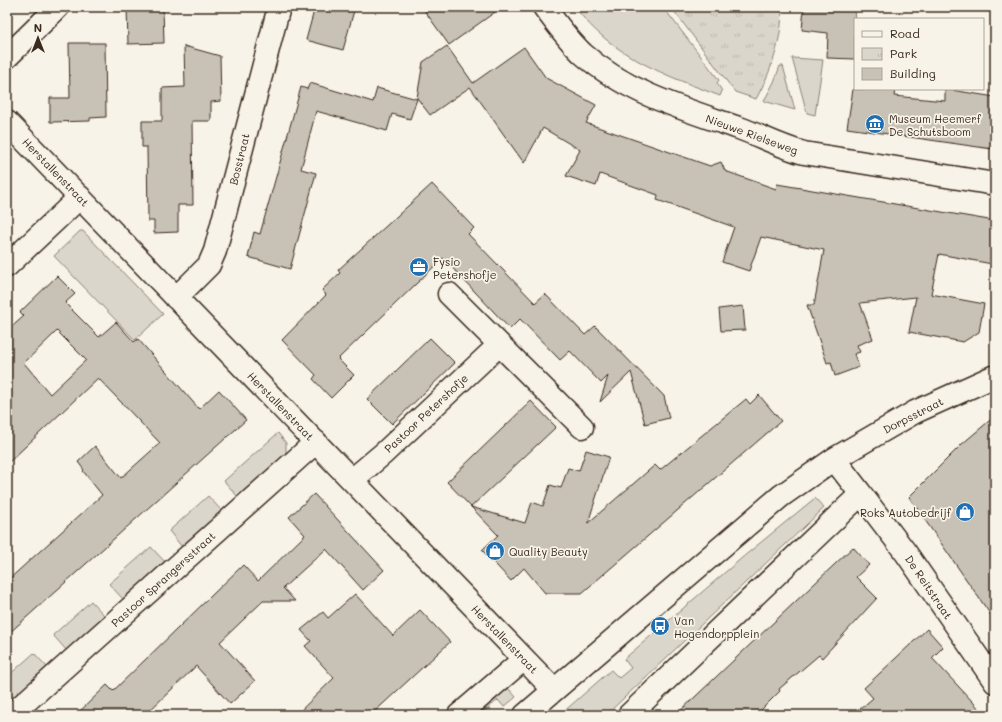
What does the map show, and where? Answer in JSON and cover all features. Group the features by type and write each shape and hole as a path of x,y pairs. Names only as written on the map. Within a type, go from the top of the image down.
{"street":[{"path":"7,57 58,7"},
{"name":"Bosstraat","path":"176,298 208,265 215,251 279,7"},
{"name":"Nieuwe Rielseweg","path":"544,7 558,27 582,53 607,73 633,88 668,103 767,138 786,148 804,153 995,184"},
{"name":"Herstallenstraat","path":"7,122 554,690"},
{"path":"7,266 80,197"},
{"path":"449,294 582,427"},
{"name":"Pastoor Petershofje","path":"352,480 384,453 499,345"},
{"name":"Dorpsstraat","path":"834,459 915,412 995,376"},
{"name":"Pastoor Sprangersstraat","path":"11,715 316,442"},
{"path":"525,715 782,496 834,459 861,494 629,715"},
{"name":"De Reitstraat","path":"861,494 906,553 995,682"},
{"path":"459,715 524,659"}],"green space":[{"path":"575,7 663,7 719,80 717,83 722,91 720,96 659,72 622,51 605,39 589,24"},
{"path":"671,7 782,7 782,19 775,54 767,77 756,99 735,92"},
{"path":"792,58 823,60 815,115 807,113"},
{"path":"780,66 783,66 795,110 764,101"},
{"path":"80,231 83,231 163,314 135,340 54,256"},
{"path":"278,433 286,443 286,454 238,497 224,481"},
{"path":"208,496 222,511 182,547 169,531"},
{"path":"815,498 824,508 606,715 561,714 611,670 619,678 631,668 624,659 743,557"},
{"path":"151,547 165,562 123,599 109,584"},
{"path":"91,601 105,616 67,651 53,635"},
{"path":"34,653 47,667 8,703 7,677"},
{"path":"508,688 516,697 504,707 498,700 480,715 476,715"}],"building":[{"path":"127,7 163,7 164,43 128,44"},
{"path":"315,7 355,7 343,50 306,40"},
{"path":"422,7 502,7 449,45"},
{"path":"804,7 855,7 854,59 827,58 828,33 802,30"},
{"path":"69,43 105,43 106,117 90,118 90,121 50,122 50,98 70,98"},
{"path":"184,46 220,56 221,101 211,102 211,121 192,121 193,205 178,205 178,232 154,233 154,221 148,221 147,147 142,147 142,121 162,121 162,88 185,87"},
{"path":"447,46 473,83 524,47 546,78 596,105 586,123 710,166 721,162 725,171 776,189 777,184 995,221 995,248 992,264 939,254 931,294 984,304 979,332 963,342 909,332 916,297 860,303 873,339 857,345 860,352 854,354 859,367 835,376 831,362 827,363 807,305 814,305 824,250 761,237 749,271 722,262 734,227 657,200 658,195 600,174 596,186 566,176 580,150 543,128 524,163 470,87 430,115 417,98 423,62"},
{"path":"310,83 373,102 377,88 417,99 410,119 392,114 387,131 316,111 301,169 316,173 290,269 248,257 254,232 260,234 301,87 307,89"},
{"path":"853,89 895,90 894,96 945,101 945,90 995,97 995,130 992,149 847,128"},
{"path":"432,184 474,228 468,234 535,303 545,294 585,335 595,326 664,396 669,418 645,424 631,372 600,402 608,376 601,383 570,351 560,360 520,319 510,329 443,258 338,359 354,375 331,398 313,379 316,375 282,340 326,295 322,290 340,273 338,270"},
{"path":"57,276 75,294 65,303 99,337 116,322 134,342 138,339 199,409 219,390 246,420 7,635 7,581 102,495 83,471 84,470 78,462 95,446 121,478 160,443 98,378 7,464 7,331 24,316 20,312","holes":["57,331 86,360 50,394 24,363"]},
{"path":"743,306 745,330 721,331 719,309"},
{"path":"430,338 455,363 392,424 367,399"},
{"path":"759,395 781,421 582,593 545,593 524,568 511,581 482,550 498,535 471,507 525,523 532,502 543,506 550,485 561,488 568,468 579,471 586,450 609,457 588,523 655,465 660,470 746,399 750,404"},
{"path":"531,401 556,427 471,507 447,482"},
{"path":"995,416 995,621 909,497 962,444"},
{"path":"314,494 384,570 363,590 326,549 283,588 295,601 263,601 220,642 255,681 230,704 196,666 145,715 76,715 107,685 113,691 243,565 258,581 305,535 289,517"},
{"path":"853,547 869,565 856,577 877,598 822,658 819,655 779,689 780,691 756,715 676,715"},
{"path":"355,594 393,636 420,610 450,642 371,715 296,715 334,678 305,646 311,641 301,630 323,612 328,618"},
{"path":"927,629 943,647 932,658 985,715 853,715 873,698 864,688"}],"place":[{"name":"Museum Heemerf De Schutsboom","path":"875,124"},
{"name":"Fysio Petershofje","path":"419,267"},
{"name":"Roks Autobedrijf","path":"965,512"},
{"name":"Quality Beauty","path":"495,551"},
{"name":"Van Hogendorpplein","path":"660,626"}]}
